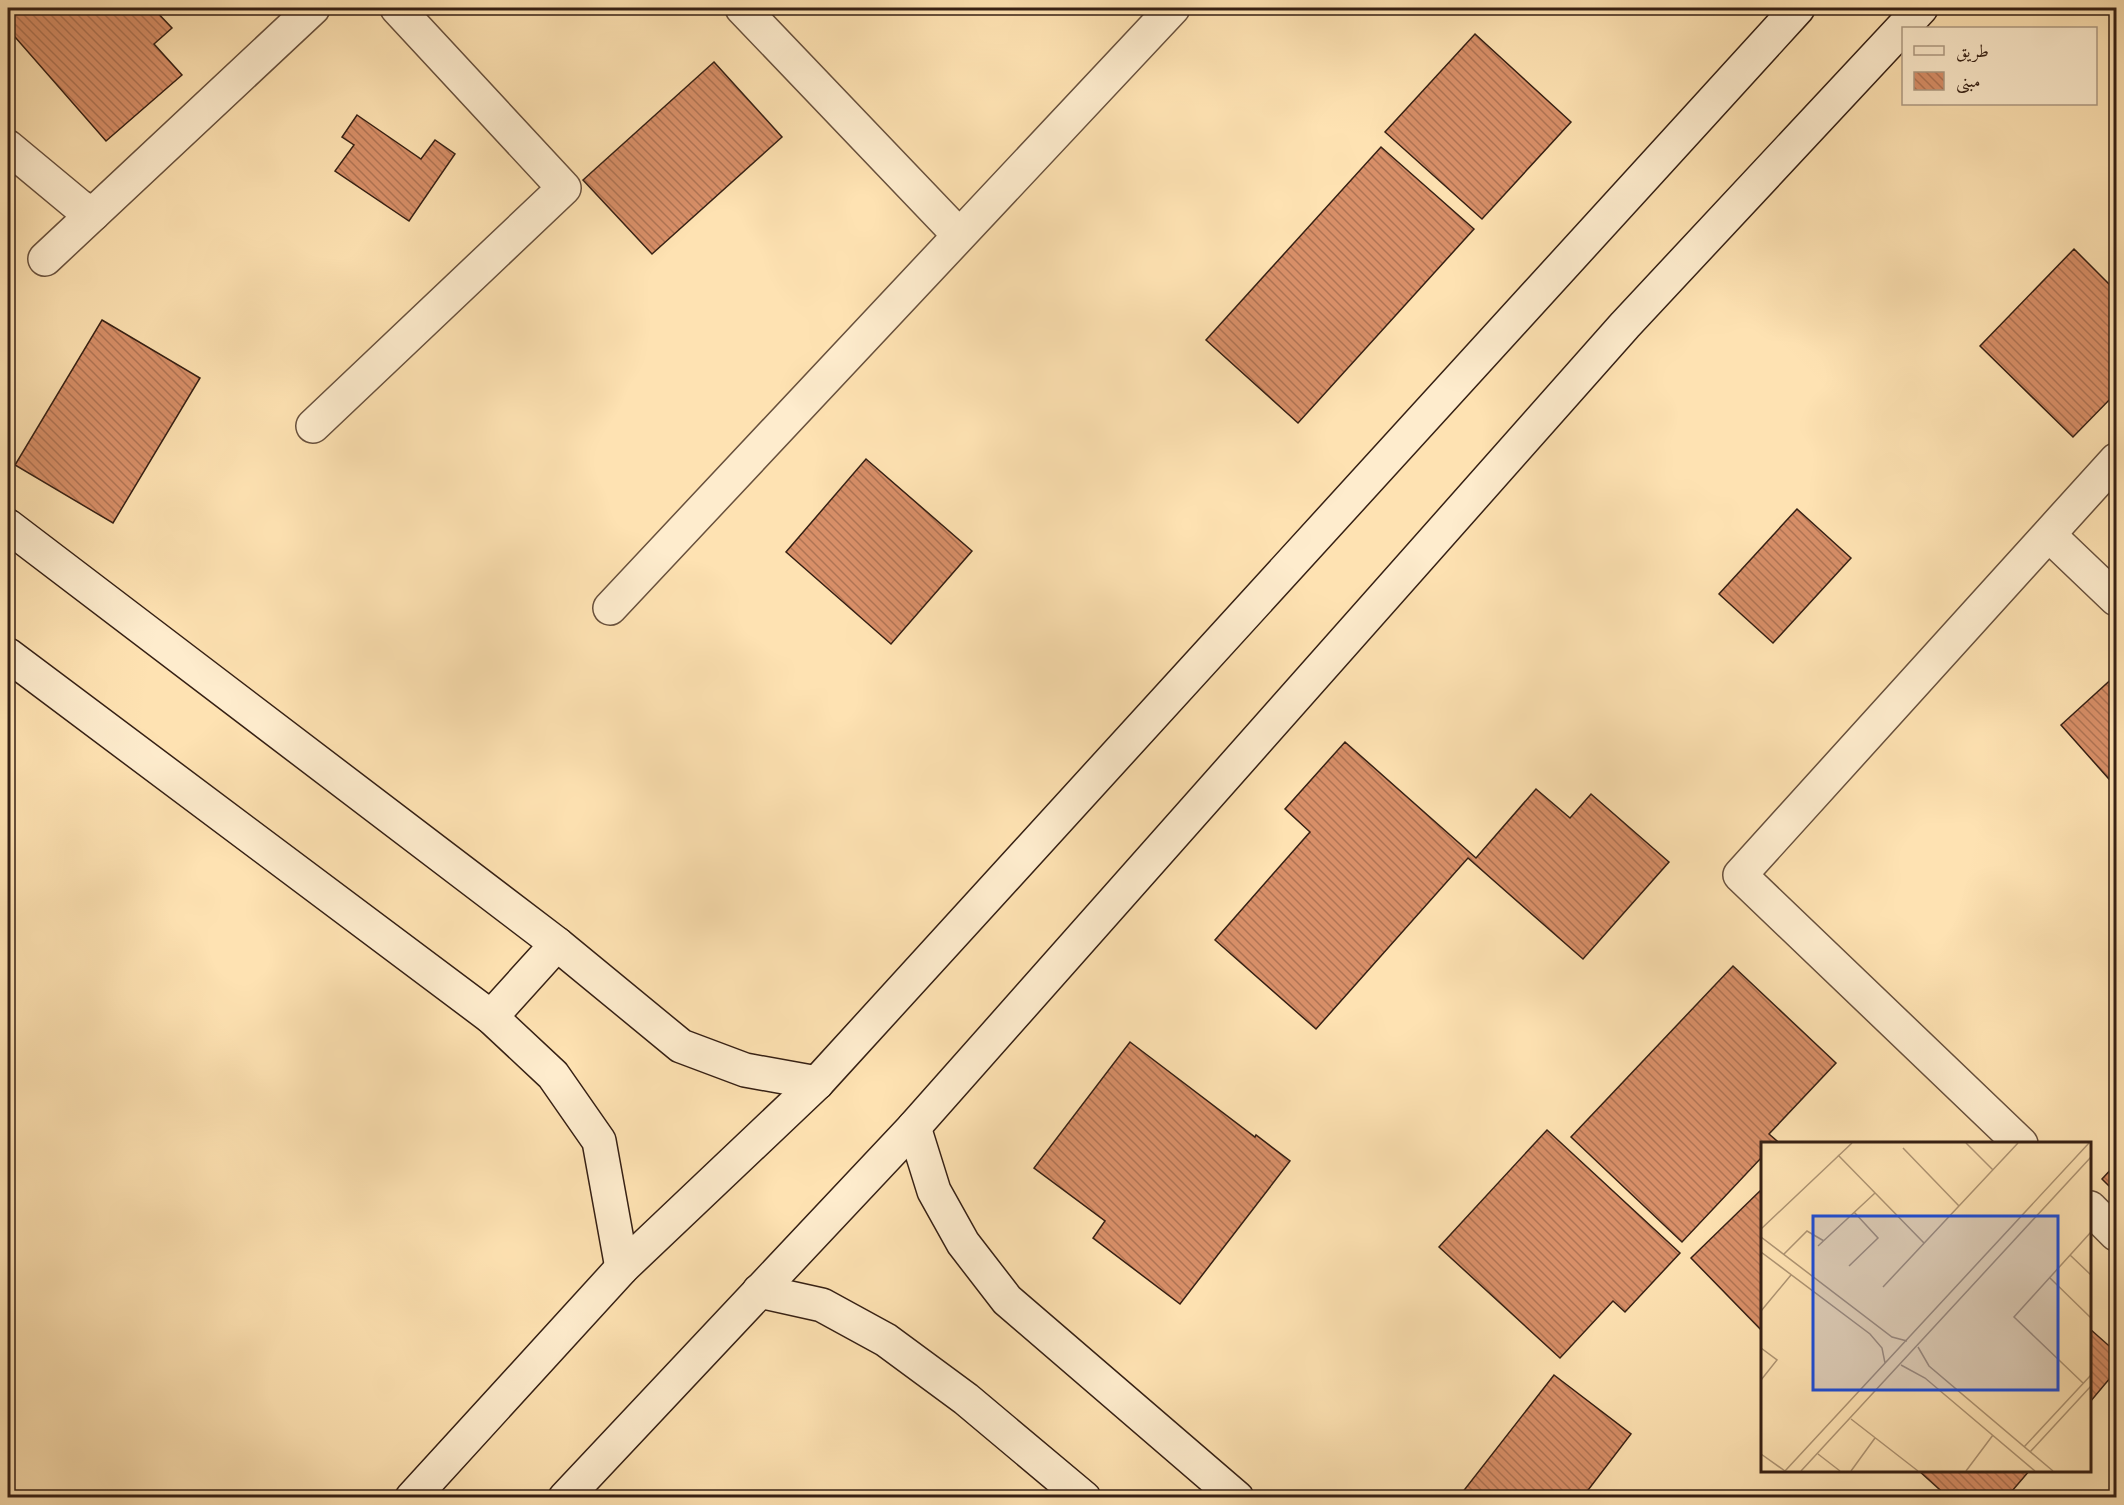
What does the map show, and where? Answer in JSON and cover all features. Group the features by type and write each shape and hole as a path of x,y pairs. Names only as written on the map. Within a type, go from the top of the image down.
{"street":[{"path":"45,259 313,8"},
{"path":"313,426 564,188 397,8"},
{"path":"742,8 959,235"},
{"path":"610,608 1173,8"},
{"path":"412,1497 622,1268 817,1083 1798,8"},
{"path":"1903,27 1921,8"},
{"path":"565,1497 914,1127 1625,325 1902,28"},
{"path":"8,147 79,206 93,214"},
{"path":"2020,1142 1740,875 2116,460"},
{"path":"8,526 557,944 681,1046 745,1070 817,1083"},
{"path":"2049,535 2116,599"},
{"path":"8,655 490,1017 553,1075 599,1141 622,1268"},
{"path":"490,1017 557,944"},
{"path":"914,1127 934,1191 963,1243 1007,1300 1237,1497"},
{"path":"2091,1209 2116,1234"},
{"path":"759,1291 822,1305 886,1340 966,1399 1084,1497"}],"building":[{"path":"8,8 153,8 172,28 154,44 182,75 106,141 8,29"},
{"path":"1475,34 1571,122 1482,219 1385,132"},
{"path":"714,62 782,137 652,254 583,180"},
{"path":"357,115 421,159 435,140 455,154 409,221 335,171 354,145 342,137"},
{"path":"1381,147 1474,229 1298,423 1206,340"},
{"path":"2074,249 2116,291 2116,393 2073,437 1980,346"},
{"path":"102,320 200,378 113,523 15,465"},
{"path":"866,459 972,551 891,644 786,552"},
{"path":"1797,509 1851,558 1773,643 1719,594"},
{"path":"2116,675 2116,787 2061,725"},
{"path":"1345,742 1476,858 1536,789 1570,818 1591,794 1669,862 1583,959 1468,858 1316,1029 1215,940 1310,832 1285,809"},
{"path":"1733,966 1836,1063 1769,1134 1776,1142 1761,1142 1761,1158 1682,1242 1571,1137"},
{"path":"1130,1042 1290,1161 1180,1304 1093,1238 1105,1221 1034,1168"},
{"path":"1547,1130 1680,1253 1625,1312 1613,1301 1560,1358 1439,1247"},
{"path":"2116,1164 2116,1193 2102,1179"},
{"path":"1761,1190 1761,1330 1691,1258"},
{"path":"2091,1330 2116,1352 2116,1371 2091,1401"},
{"path":"1554,1375 1631,1434 1582,1498 1458,1498"},
{"path":"1920,1472 2028,1472 2006,1498 1949,1498"}]}
